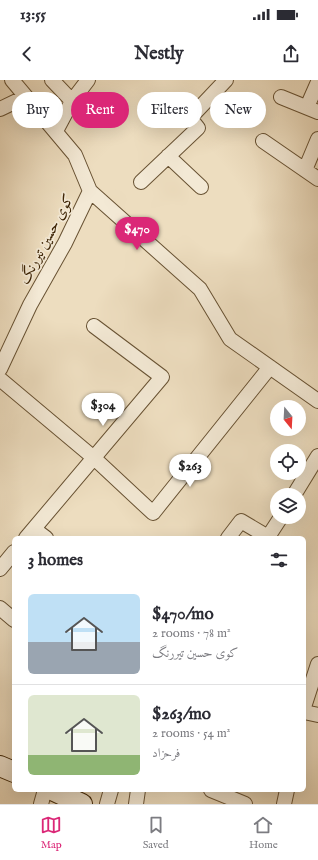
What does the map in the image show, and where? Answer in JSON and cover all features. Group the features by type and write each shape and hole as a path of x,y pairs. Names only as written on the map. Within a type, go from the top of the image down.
{"main road":[{"path":"0,766 12,771"},
{"path":"56,792 82,804"}],"street":[{"path":"12,80 21,92"},
{"path":"52,80 71,101"},
{"path":"79,92 88,80"},
{"path":"141,182 198,128 190,118 226,80"},
{"path":"281,98 313,109 318,82"},
{"path":"0,109 12,103"},
{"path":"56,131 71,104"},
{"path":"53,128 75,155 90,191"},
{"path":"305,170 318,139"},
{"path":"263,141 318,179"},
{"path":"168,156 201,187"},
{"name":"کوی حسین تیررنگ","path":"0,369 30,305 65,243 90,191 200,289 230,339 318,401"},
{"path":"30,534 162,377 94,326"},
{"path":"0,379 94,458 153,513 270,367"},
{"path":"298,488 318,456"},
{"path":"230,536 241,521 266,536"},
{"path":"269,536 276,524"},
{"path":"0,569 12,554"},
{"path":"0,608 12,618"},
{"path":"306,701 318,664"},
{"path":"306,712 318,715"},
{"path":"41,804 44,792"},
{"path":"107,804 110,792"},
{"path":"136,804 138,792"},
{"path":"216,792 245,804"},
{"path":"284,804 287,792"}]}
